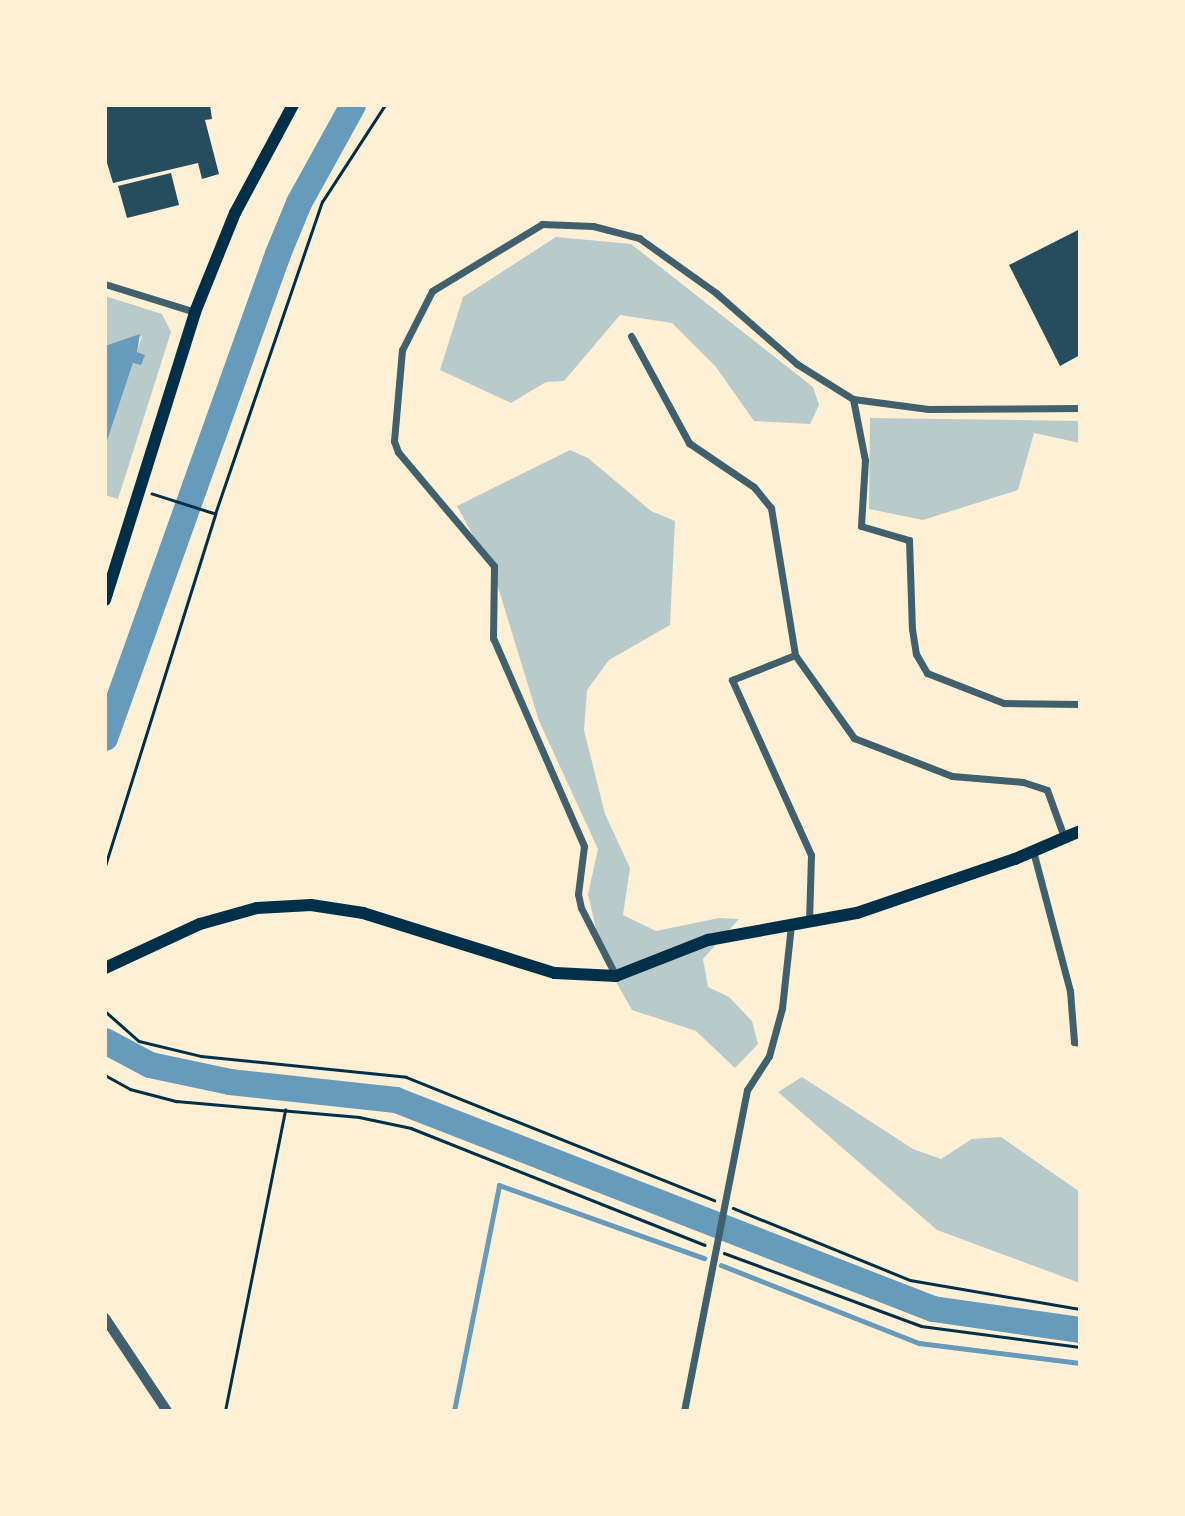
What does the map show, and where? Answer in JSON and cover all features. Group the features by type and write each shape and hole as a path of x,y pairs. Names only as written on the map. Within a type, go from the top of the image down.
{"main road":[{"path":"105,600 195,312 235,213 293,105"},
{"path":"105,968 200,925 257,908 311,905 363,913 555,973 616,976 708,940 857,913 1033,851 1080,831"}],"street":[{"path":"616,976 581,908 578,894 584,846 494,638 494,566 398,452 394,441 402,350 432,291 542,224 565,222 639,238 716,293 797,364 853,399 928,409 1080,408"},
{"path":"105,285 195,312"},
{"path":"631,336 689,443 754,487 771,508 795,655 855,738 953,776 1023,782 1047,790 1064,837"},
{"path":"853,399 865,460 861,526 909,540 912,629 916,654 927,673 1004,703 1080,704"},
{"path":"795,655 732,681 811,855 809,921"},
{"path":"1033,851 1070,990 1073,1042 1080,1043"},
{"path":"684,1411 747,1090 769,1056 782,1008 791,925"},
{"path":"105,1318 167,1411"}],"path":[{"path":"105,866 215,514 322,202 385,105"},
{"path":"139,491 215,514"},
{"path":"105,1011 139,1041 201,1056 406,1077 911,1280 1080,1309"},
{"path":"105,1075 130,1088 176,1101 359,1117 411,1128 716,1250 921,1326 1080,1347"},
{"path":"225,1411 285,1110"}],"shaded area":[{"path":"556,237 631,244 813,387 819,405 810,424 754,421 716,367 672,323 620,315 564,381 546,382 511,403 440,370 463,297"},
{"path":"105,296 162,314 171,332 118,499 105,495 105,447 142,336 105,346"},
{"path":"870,418 1080,421 1080,443 1034,433 1018,490 923,520 869,509"},
{"path":"570,450 588,458 651,511 675,521 670,625 609,660 587,690 584,730 605,814 630,868 623,915 656,931 719,918 739,919 703,959 708,987 729,997 752,1021 758,1044 735,1068 696,1031 632,1010 603,959 588,894 598,849 539,721 494,574 457,506"},
{"path":"802,1077 913,1149 941,1159 972,1139 1001,1137 1080,1192 1080,1283 937,1230 778,1092"}],"water":[{"path":"140,334 137,352 145,355 141,365 133,363 105,447 105,346"}],"building":[{"path":"105,105 210,105 212,119 205,120 219,174 202,179 198,163 113,183 105,156"},
{"path":"171,173 179,205 127,218 118,186"},
{"path":"1080,229 1080,355 1060,366 1009,265"}],"waterway":[{"path":"105,738 278,254 299,203 353,105"},
{"path":"105,1041 150,1065 230,1082 396,1100 933,1309 1080,1330"},
{"path":"454,1411 499,1185 704,1258"},
{"path":"721,1265 919,1343 1080,1363"}]}
